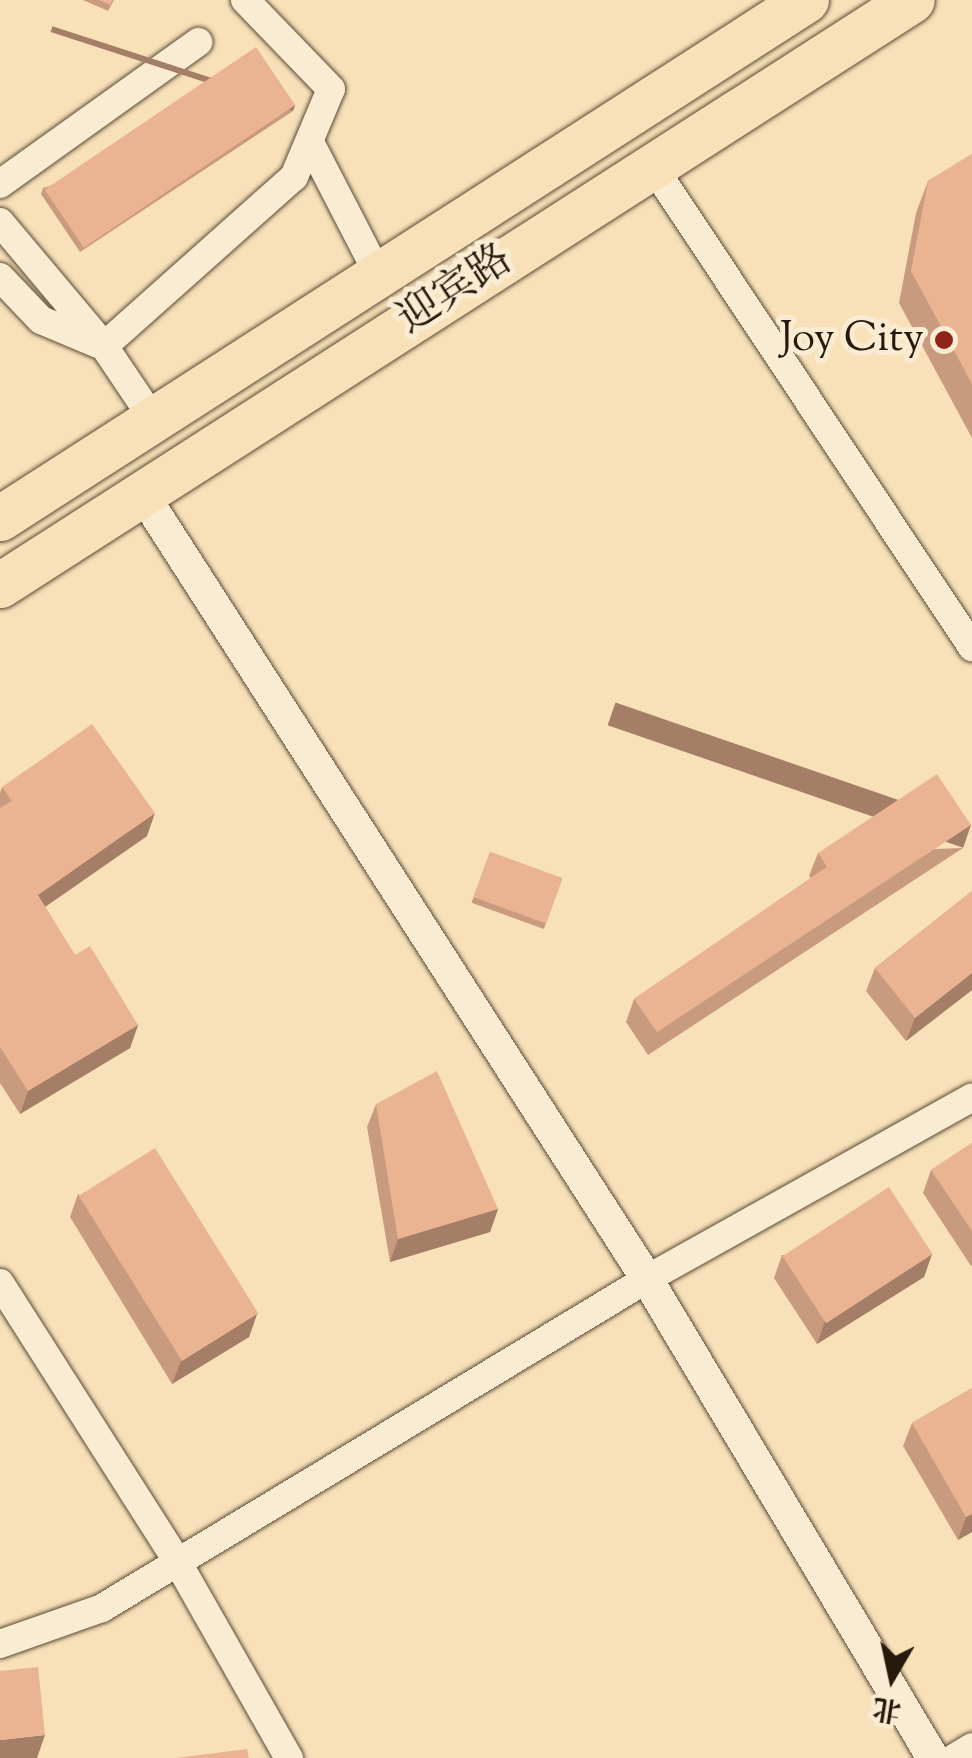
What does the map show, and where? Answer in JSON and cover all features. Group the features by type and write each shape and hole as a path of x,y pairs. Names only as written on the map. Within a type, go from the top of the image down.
{"highway":[{"name":"迎宾路","path":"0,518 806,0"},
{"name":"迎宾路","path":"0,585 912,0"}],"street":[{"path":"104,346 294,177 314,148 331,90 245,0"},
{"path":"0,184 198,42"},
{"path":"314,148 378,274"},
{"path":"652,165 972,647"},
{"path":"0,222 104,346 153,419"},
{"path":"0,276 41,320 104,346"},
{"path":"142,493 647,1279 933,1758"},
{"path":"0,1644 102,1608 647,1279 972,1097"},
{"path":"0,1283 178,1560 290,1758"},
{"path":"954,1758 972,1747"}],"building":[{"path":"256,47 295,105 84,248 45,190"},
{"name":"Joy City","path":"972,154 972,384 911,271 928,181"},
{"path":"92,724 155,813 38,895 75,955 90,946 138,1025 28,1091 0,1047 0,808 12,801 2,787"},
{"path":"937,774 971,825 657,1032 634,999 827,867 818,853"},
{"path":"490,852 562,878 546,923 474,897"},
{"path":"972,891 972,973 915,1018 875,968"},
{"path":"437,1071 498,1209 398,1239 376,1104"},
{"path":"972,1143 972,1231 931,1170"},
{"path":"155,1148 258,1313 182,1361 79,1196"},
{"path":"889,1187 933,1254 826,1323 782,1256"},
{"path":"972,1388 972,1514 966,1517 912,1423"},
{"path":"38,1667 45,1735 0,1740 0,1671"},
{"path":"247,1749 249,1758 176,1758"}],"place":[{"name":"Joy City","path":"944,340"}]}
